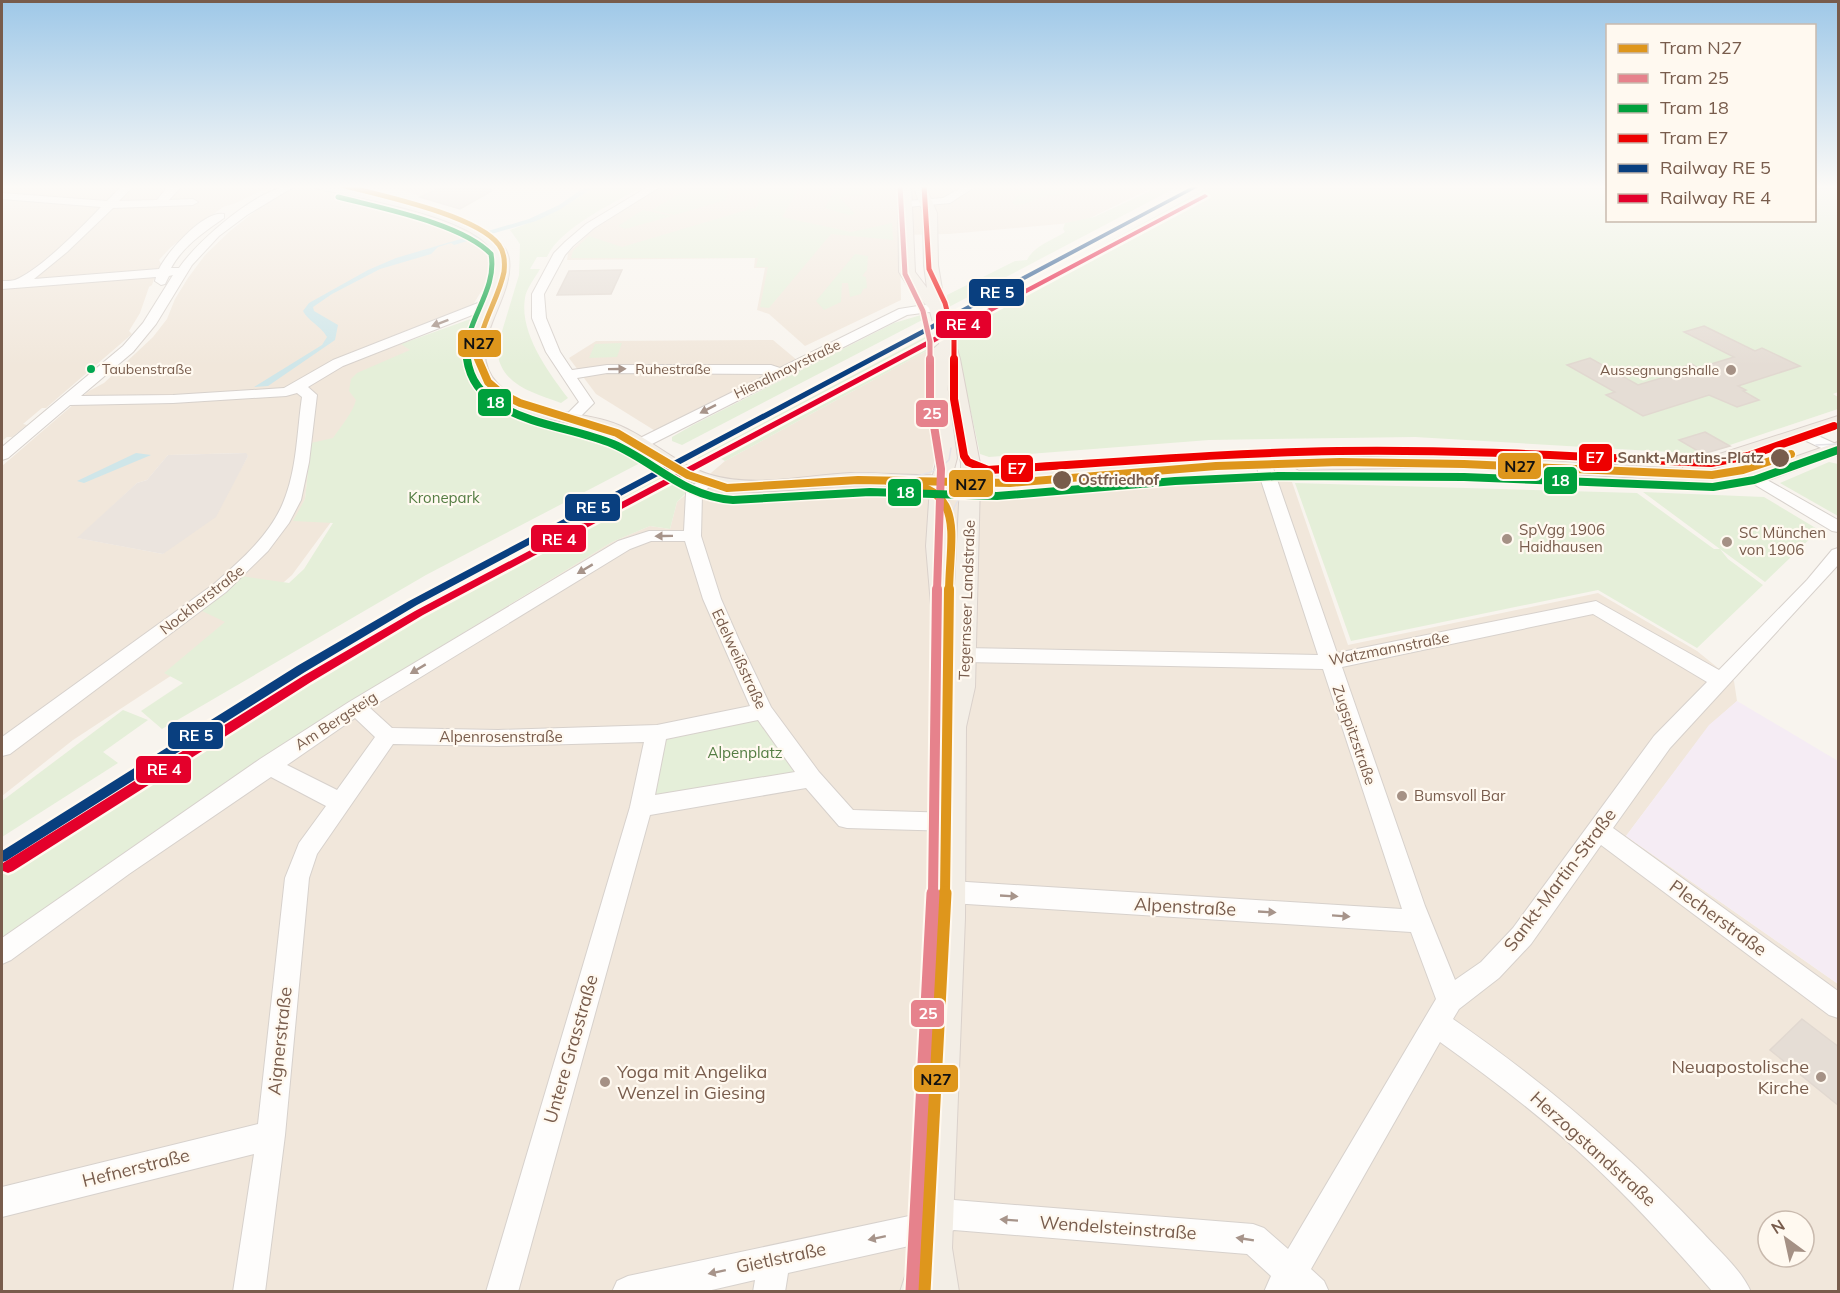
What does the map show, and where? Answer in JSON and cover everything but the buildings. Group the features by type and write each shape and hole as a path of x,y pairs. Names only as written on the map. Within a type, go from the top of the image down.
{"main road":[{"path":"501,245 501,272 476,351 477,366 485,381 499,394 520,405 614,429 698,477 740,485 870,478 970,482 1011,489 1316,462"},
{"path":"504,245 512,251 514,271 490,342 489,364 496,376 509,389 531,400 560,408 572,417"},
{"path":"907,245 907,272 940,319"},
{"path":"931,245 931,265 940,319"},
{"name":"Tegernseer Landstraße","path":"939,1292 933,1236 953,822 953,727 943,687 943,605 937,546 938,494 947,455 938,384 940,319"},
{"name":"Tegernseer Landstraße","path":"940,319 951,359 970,453 969,551 966,575 963,687 953,727"},
{"path":"1663,472 1687,470 1712,464 1839,422"},
{"path":"970,482 1007,476 1220,460 1449,461 1663,472 1705,477 1753,477 1837,450"},
{"name":"Tegernseer Landstraße","path":"920,1292 933,1236"}],"street":[{"path":"2,293 38,271 66,245"},
{"path":"159,305 162,273 185,245"},
{"path":"2,455 128,349 149,324 182,271 205,245"},
{"path":"567,245 560,253 538,294 537,306 543,329 567,375 586,403 572,417"},
{"path":"2,285 182,271"},
{"path":"66,401 255,396 299,388 324,369 483,306 490,306"},
{"name":"Hiendlmayrstraße","path":"646,446 778,373 904,312 940,319"},
{"name":"Ruhestraße","path":"567,375 607,369 771,369 778,373"},
{"name":"Nockherstraße","path":"2,748 220,588 247,565 287,512 293,500 310,395 299,388"},
{"path":"1803,434 1837,450"},
{"name":"Zugspitzstraße","path":"1265,468 1419,921 1443,1012"},
{"name":"Edelweißstraße","path":"698,477 694,493 692,536 712,599 763,711 811,778 847,819 953,822"},
{"path":"1753,477 1839,526"},
{"name":"Am Bergsteig","path":"2,952 268,765 356,707 624,545 649,536 692,536"},
{"name":"Sankt-Martin-Straße","path":"1295,1285 1443,1012 1490,970 1522,936 1662,742 1839,554"},
{"name":"Watzmannstraße","path":"964,655 1330,662 1596,607 1720,680"},
{"path":"356,707 387,736"},
{"path":"763,711 657,733 641,807 811,778"},
{"name":"Alpenrosenstraße","path":"387,736 498,738 657,733"},
{"name":"Aignerstraße","path":"249,1292 271,1135 297,878 307,850 387,736"},
{"path":"268,765 339,802"},
{"name":"Untere Grasstraße","path":"501,1292 641,807"},
{"name":"Plecherstraße","path":"1598,830 1839,1006"},
{"name":"Alpenstraße","path":"951,892 1419,921"},
{"name":"Herzogstandstraße","path":"1443,1012 1503,1069 1582,1135 1654,1204 1735,1292"},
{"name":"Hefnerstraße","path":"2,1202 271,1135"},
{"name":"Wendelsteinstraße","path":"933,1236 954,1215 1253,1239 1295,1285"},
{"name":"Gietlstraße","path":"628,1292 909,1231 933,1236"},
{"path":"769,1292 774,1259"}],"shaded area":[{"path":"2,245 173,245 159,260 162,266 157,270 140,313 129,331 132,334 46,408 42,408 23,424 27,425 12,437 7,437 2,441"},
{"path":"215,245 491,245 496,271 492,285 482,290 473,305 399,337 415,349 338,441 311,446 305,499 298,515 334,518 292,575 195,660 73,740 2,796 2,466 89,391 104,383 153,337 167,319 175,299 205,255","holes":["245,453 248,456 233,483 163,554 78,538 137,483 147,480 168,455"]},
{"path":"576,245 900,245 901,300 805,346 769,314 757,310 765,268 754,268 755,258 567,260 568,253"},
{"path":"773,340 798,361 657,432 596,394 569,358 596,341"},
{"path":"930,349 926,383 937,450 927,491 998,494 1236,474 1292,482 1348,645 1598,593 1697,651 1734,681 1737,701 1709,726 1626,836 1838,984 1838,1291 2,1291 2,938 155,831 356,698 612,542 650,526 670,529 677,502 725,461"},
{"path":"246,453 248,456 216,517 163,554 77,538 137,483 147,480 168,455"},
{"path":"1737,701 1838,761 1838,984 1626,836 1709,725"}],"green space":[{"path":"520,245 555,245 547,257 537,257 530,269 540,269 529,287 524,311 537,352 568,398 561,403 529,391 510,379 499,361 497,348 519,275"},
{"path":"579,245 821,245 769,308 760,307 768,267 756,267 758,258 571,258 573,251"},
{"path":"1042,245 1066,245 947,308 947,295 1015,261 1027,260"},
{"name":"Ostfriedhof","path":"1102,245 1838,245 1838,392 1833,394 1838,397 1838,409 1703,454 1415,437 1209,440 989,457 980,454 953,329 962,327 963,321"},
{"path":"855,254 868,256 867,270 862,276 866,277 867,288 863,289 861,294 850,297 848,283 842,283 841,302 824,310 816,301"},
{"path":"921,315 928,317 682,445 672,441 672,437 693,425 894,323"},
{"name":"Kronepark","path":"476,317 466,350 469,375 481,392 502,405 527,414 607,437 621,445 640,463 426,575 162,729 141,711 183,683 164,673 225,622 200,610 241,576 289,583 304,569 333,523 293,521 305,499 311,443 333,438 349,415 356,400 349,391 351,379 357,373 410,350 401,344"},
{"path":"933,333 930,349 725,461 718,457 706,464 697,458"},
{"path":"622,343 617,357 589,358 595,344"},
{"path":"1829,462 1838,464 1838,516 1780,483"},
{"path":"660,476 687,492 677,502 670,529 650,526 612,542 356,698 155,831 2,938 2,867 188,748 439,598"},
{"name":"SpVgg 1906 Haidhausen","path":"1295,483 1637,493 1714,549 1720,549 1728,559 1763,585 1697,648 1598,590 1351,641"},
{"path":"1643,492 1764,497 1819,530 1765,582"},
{"path":"123,710 148,720 103,752 118,763 2,837 2,801"},
{"name":"Alpenplatz","path":"763,715 800,778 649,803 662,736"}],"water":[{"path":"443,245 431,254 380,269 332,294 313,307 314,311 338,325 335,340 268,386 254,387 322,345 327,337 303,311 309,303 368,270 396,258"},
{"path":"136,453 151,455 84,483 77,481"}],"tram line":[{"name":"18","path":"483,245 491,254 492,275 466,352 470,375 482,393 500,406 523,416 615,445 674,482 719,499 746,500 870,492 989,496 1195,479 1340,475 1402,475 1713,487 1754,480 1838,450"},
{"name":"N27","path":"499,245 504,259 503,272 478,350 480,367 488,382 502,394 540,411 617,433 688,475 721,487 748,488 871,480 967,484 1010,483 1216,466 1340,462 1464,464 1712,475 1743,470 1791,454"},
{"name":"25","path":"903,245 905,274 923,311 930,342 930,401 941,469 938,512 933,918 912,1291"},
{"name":"E7","path":"928,245 929,269 945,303 954,338 954,399 964,456 968,462 988,470 1226,455 1337,451 1449,451 1711,463 1748,456 1834,426"},
{"path":"1816,445 1838,444"},
{"path":"885,477 911,476 935,470 949,460 951,448"},
{"path":"951,519 962,495 971,488 995,480 1034,476"},
{"name":"N27","path":"888,481 924,487 939,496 950,512 945,918 924,1292"}],"transit line":[{"path":"2,857 301,669 413,603 1086,245"},
{"path":"8,867 307,679 419,613 1112,245"}],"place":[{"name":"Taubenstraße","path":"91,369"},
{"name":"Aussegnungshalle","path":"1731,370"},
{"name":"Sankt-Martins-Platz","path":"1780,458"},
{"name":"Ostfriedhof","path":"1062,480"},
{"name":"SpVgg 1906 Haidhausen","path":"1507,539"},
{"name":"SC München von 1906","path":"1727,542"},
{"name":"Bumsvoll Bar","path":"1402,796"},
{"name":"Neuapostolische Kirche","path":"1821,1077"},
{"name":"Yoga mit Angelika Wenzel in Giesing","path":"605,1082"}]}
